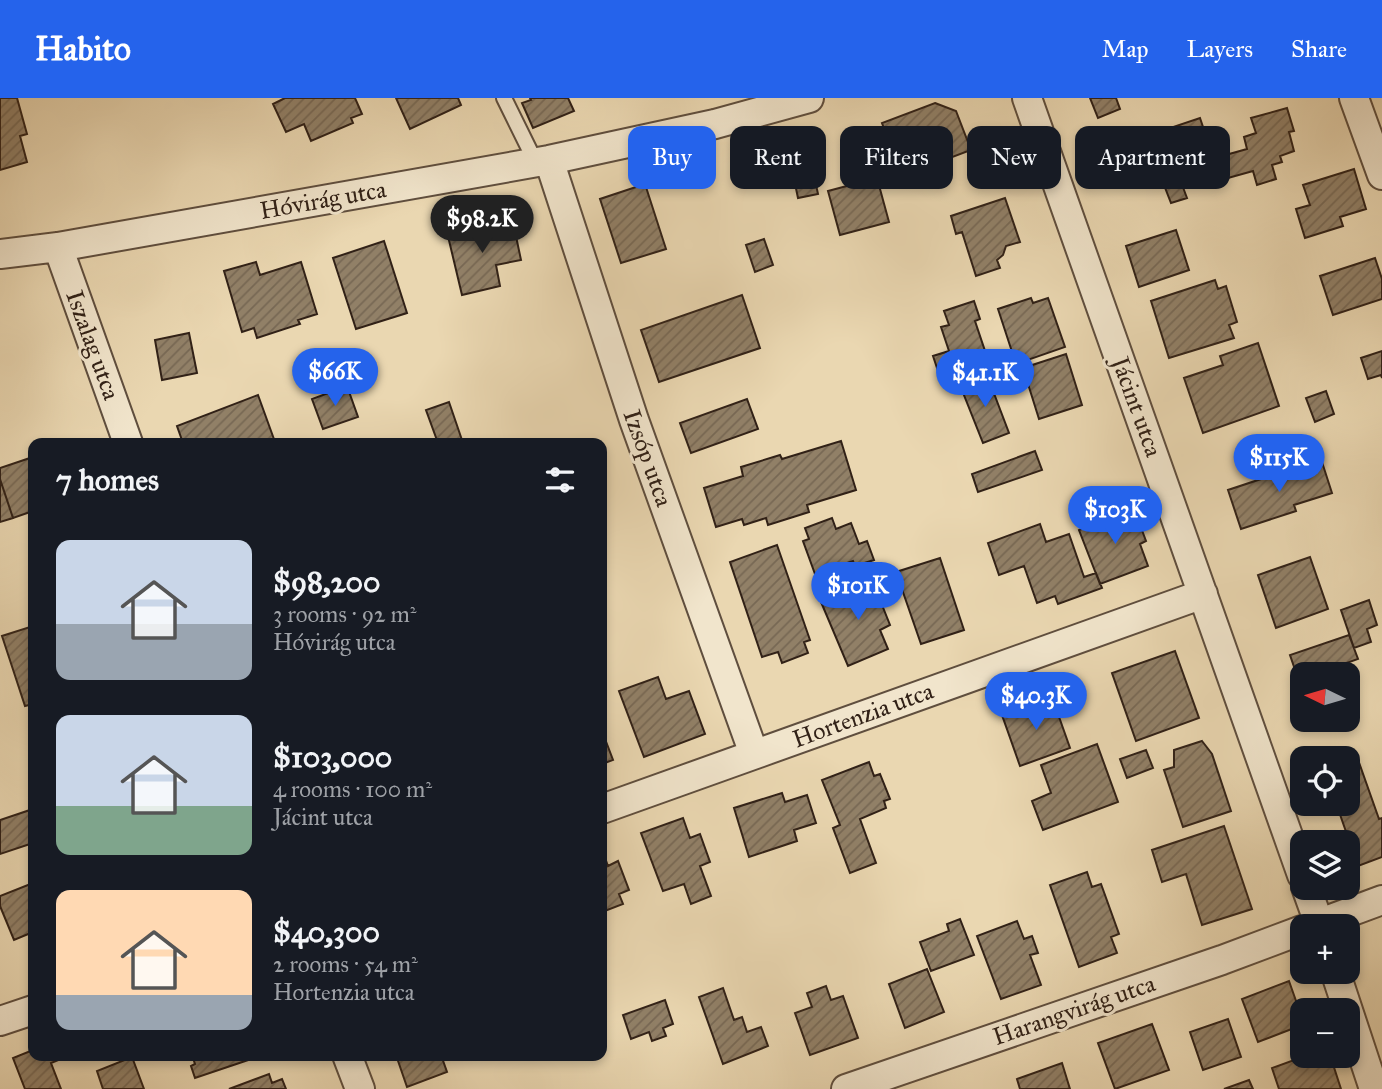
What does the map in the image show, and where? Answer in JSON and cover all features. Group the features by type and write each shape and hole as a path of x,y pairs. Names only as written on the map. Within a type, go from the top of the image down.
{"street":[{"name":"Hóvirág utca","path":"0,254 58,247 542,162 715,124 808,98"},
{"name":"Jácint utca","path":"1027,98 1290,841"},
{"path":"1354,98 1382,175"},
{"name":"Izsóp utca","path":"542,162 754,754"},
{"name":"Iszalag utca","path":"58,247 126,438"},
{"name":"Hortenzia utca","path":"607,807 1203,594"},
{"name":"Harangvirág utca","path":"1345,914 1382,900"},
{"name":"Harangvirág utca","path":"846,1089 1290,935"},
{"path":"1339,984 1374,1089"},
{"path":"0,1021 28,1012"},
{"path":"350,1061 360,1089"}],"lane":[{"path":"504,98 542,162"}],"building":[{"path":"0,98 17,98 27,134 20,136 27,162 0,170"},
{"path":"285,98 355,98 362,114 351,118 353,123 311,141 304,124 286,132 273,104"},
{"path":"396,98 458,98 461,105 410,129"},
{"path":"530,98 568,98 574,111 533,128 522,103 531,100"},
{"path":"1090,98 1116,98 1120,109 1098,118"},
{"path":"935,103 956,111 967,140 967,152 953,157 953,126 883,126 882,123"},
{"path":"1287,108 1294,131 1289,132 1294,151 1280,156 1282,162 1272,165 1276,179 1257,185 1253,171 1230,177 1230,154 1247,149 1244,137 1256,133 1251,118"},
{"path":"1200,118 1203,126 1176,126"},
{"path":"1354,169 1366,209 1340,217 1343,226 1305,238 1296,209 1310,205 1303,185"},
{"path":"840,188 880,189 889,222 840,235 828,191"},
{"path":"630,189 647,189 666,249 621,263 600,199"},
{"path":"796,189 817,189 818,194 798,198"},
{"path":"1166,189 1184,189 1187,198 1171,203"},
{"path":"1005,198 1020,242 1006,246 1003,255 997,260 1000,268 976,276 962,232 956,234 951,216"},
{"path":"513,222 521,260 496,265 500,286 462,295 447,232 486,223 487,228"},
{"path":"1176,230 1189,270 1139,287 1126,246"},
{"path":"764,239 773,265 755,272 746,245"},
{"path":"384,241 407,313 356,329 333,258"},
{"path":"1375,258 1382,279 1382,299 1333,315 1320,276"},
{"path":"256,262 260,275 301,262 317,314 298,320 300,324 257,338 254,328 242,332 224,271"},
{"path":"1215,280 1218,289 1226,286 1237,322 1229,325 1234,338 1169,358 1151,301"},
{"path":"742,295 760,348 659,382 641,330"},
{"path":"1031,298 1033,303 1048,298 1065,347 1016,364 998,309"},
{"path":"974,301 980,319 975,321 986,354 938,371 933,356 949,351 941,327 949,325 944,311"},
{"path":"189,333 197,373 162,380 155,340"},
{"path":"1258,343 1279,406 1203,433 1184,378 1223,365 1220,356"},
{"path":"1382,351 1382,378 1381,375 1368,379 1361,358"},
{"path":"1066,354 1082,405 1039,419 1023,368"},
{"path":"987,375 1009,433 983,443 960,385"},
{"path":"347,386 358,417 323,429 312,399"},
{"path":"1326,391 1334,414 1315,422 1306,398"},
{"path":"258,395 274,438 181,438 177,426"},
{"path":"747,399 758,429 691,453 680,423"},
{"path":"449,402 461,438 436,438 426,410"},
{"path":"841,441 856,490 807,505 809,512 768,525 766,518 744,525 742,519 716,527 704,488 743,476 741,467 780,455 782,459"},
{"path":"1035,451 1042,470 978,492 972,474"},
{"path":"28,459 28,513 13,518 0,479 0,468"},
{"path":"1321,459 1332,493 1294,505 1296,511 1241,529 1228,490"},
{"path":"0,479 13,518 0,522"},
{"path":"1134,509 1146,541 1140,544 1148,566 1100,584 1079,530"},
{"path":"832,518 836,529 851,523 859,544 867,541 874,560 855,566 853,561 815,574 803,541 809,539 805,528"},
{"path":"1040,524 1046,542 1069,534 1084,577 1096,573 1102,588 1058,604 1055,596 1037,603 1024,566 999,575 988,543"},
{"path":"777,545 810,640 804,642 808,653 782,663 778,652 762,657 730,562"},
{"path":"1310,557 1328,609 1276,628 1258,575"},
{"path":"940,558 964,630 921,644 896,572"},
{"path":"872,580 890,625 880,630 888,649 848,666 821,602"},
{"path":"1369,600 1377,625 1367,629 1371,642 1354,648 1341,610"},
{"path":"28,628 28,705 25,706 2,636"},
{"path":"1349,635 1358,659 1349,662 1292,662 1290,655"},
{"path":"1175,651 1199,718 1136,741 1112,673"},
{"path":"658,677 666,699 689,691 705,734 644,757 619,691"},
{"path":"1052,697 1070,748 1020,766 1002,715"},
{"path":"1202,741 1212,754 1231,811 1183,827 1164,770 1174,767 1174,750"},
{"path":"607,744 613,760 607,762"},
{"path":"1097,744 1118,802 1043,830 1032,801 1051,793 1041,765"},
{"path":"1146,750 1153,768 1127,778 1120,759"},
{"path":"869,762 874,776 880,774 890,799 884,801 886,808 860,819 876,863 850,873 833,828 840,825 822,780"},
{"path":"1360,765 1379,819 1382,818 1382,857 1360,865 1360,830 1345,830 1341,816 1360,816"},
{"path":"782,793 785,802 807,795 816,823 794,830 797,841 749,857 734,808"},
{"path":"28,811 28,845 0,854 0,820"},
{"path":"683,818 690,838 700,834 710,862 700,866 711,896 691,904 684,884 663,891 641,833"},
{"path":"1224,826 1252,909 1202,925 1186,874 1162,882 1152,850"},
{"path":"618,861 629,890 619,894 623,904 607,910 607,863 608,866"},
{"path":"1087,872 1092,887 1101,884 1119,934 1111,937 1117,953 1079,967 1050,885"},
{"path":"28,885 28,934 14,940 0,906 0,896"},
{"path":"960,919 974,955 931,971 920,942 949,931 947,924"},
{"path":"1017,921 1024,939 1032,936 1038,953 1030,955 1041,985 1001,999 977,936"},
{"path":"927,969 944,1012 905,1028 889,984"},
{"path":"1289,981 1295,998 1290,998 1290,1030 1258,1042 1242,999"},
{"path":"826,986 831,1000 843,996 858,1038 810,1055 795,1013 812,1007 807,993"},
{"path":"723,988 734,1020 742,1017 747,1032 761,1027 768,1046 723,1064 699,997"},
{"path":"665,1000 673,1024 663,1028 666,1036 652,1041 649,1032 631,1039 623,1015"},
{"path":"1228,1019 1241,1057 1203,1070 1190,1032"},
{"path":"1152,1024 1169,1070 1115,1089 1098,1043"},
{"path":"28,1052 28,1061 56,1061 51,1063 61,1089 25,1089 13,1058"},
{"path":"122,1061 134,1061 144,1089 103,1089 97,1071"},
{"path":"194,1061 245,1061 195,1078 191,1066 195,1064"},
{"path":"398,1061 443,1061 447,1072 407,1087"},
{"path":"1290,1062 1290,1068 1334,1068 1341,1089 1279,1089 1272,1068"},
{"path":"1062,1063 1070,1089 1020,1089 1017,1079"},
{"path":"269,1074 272,1083 282,1079 286,1089 229,1089"},
{"path":"1249,1080 1253,1089 1224,1089"}]}
